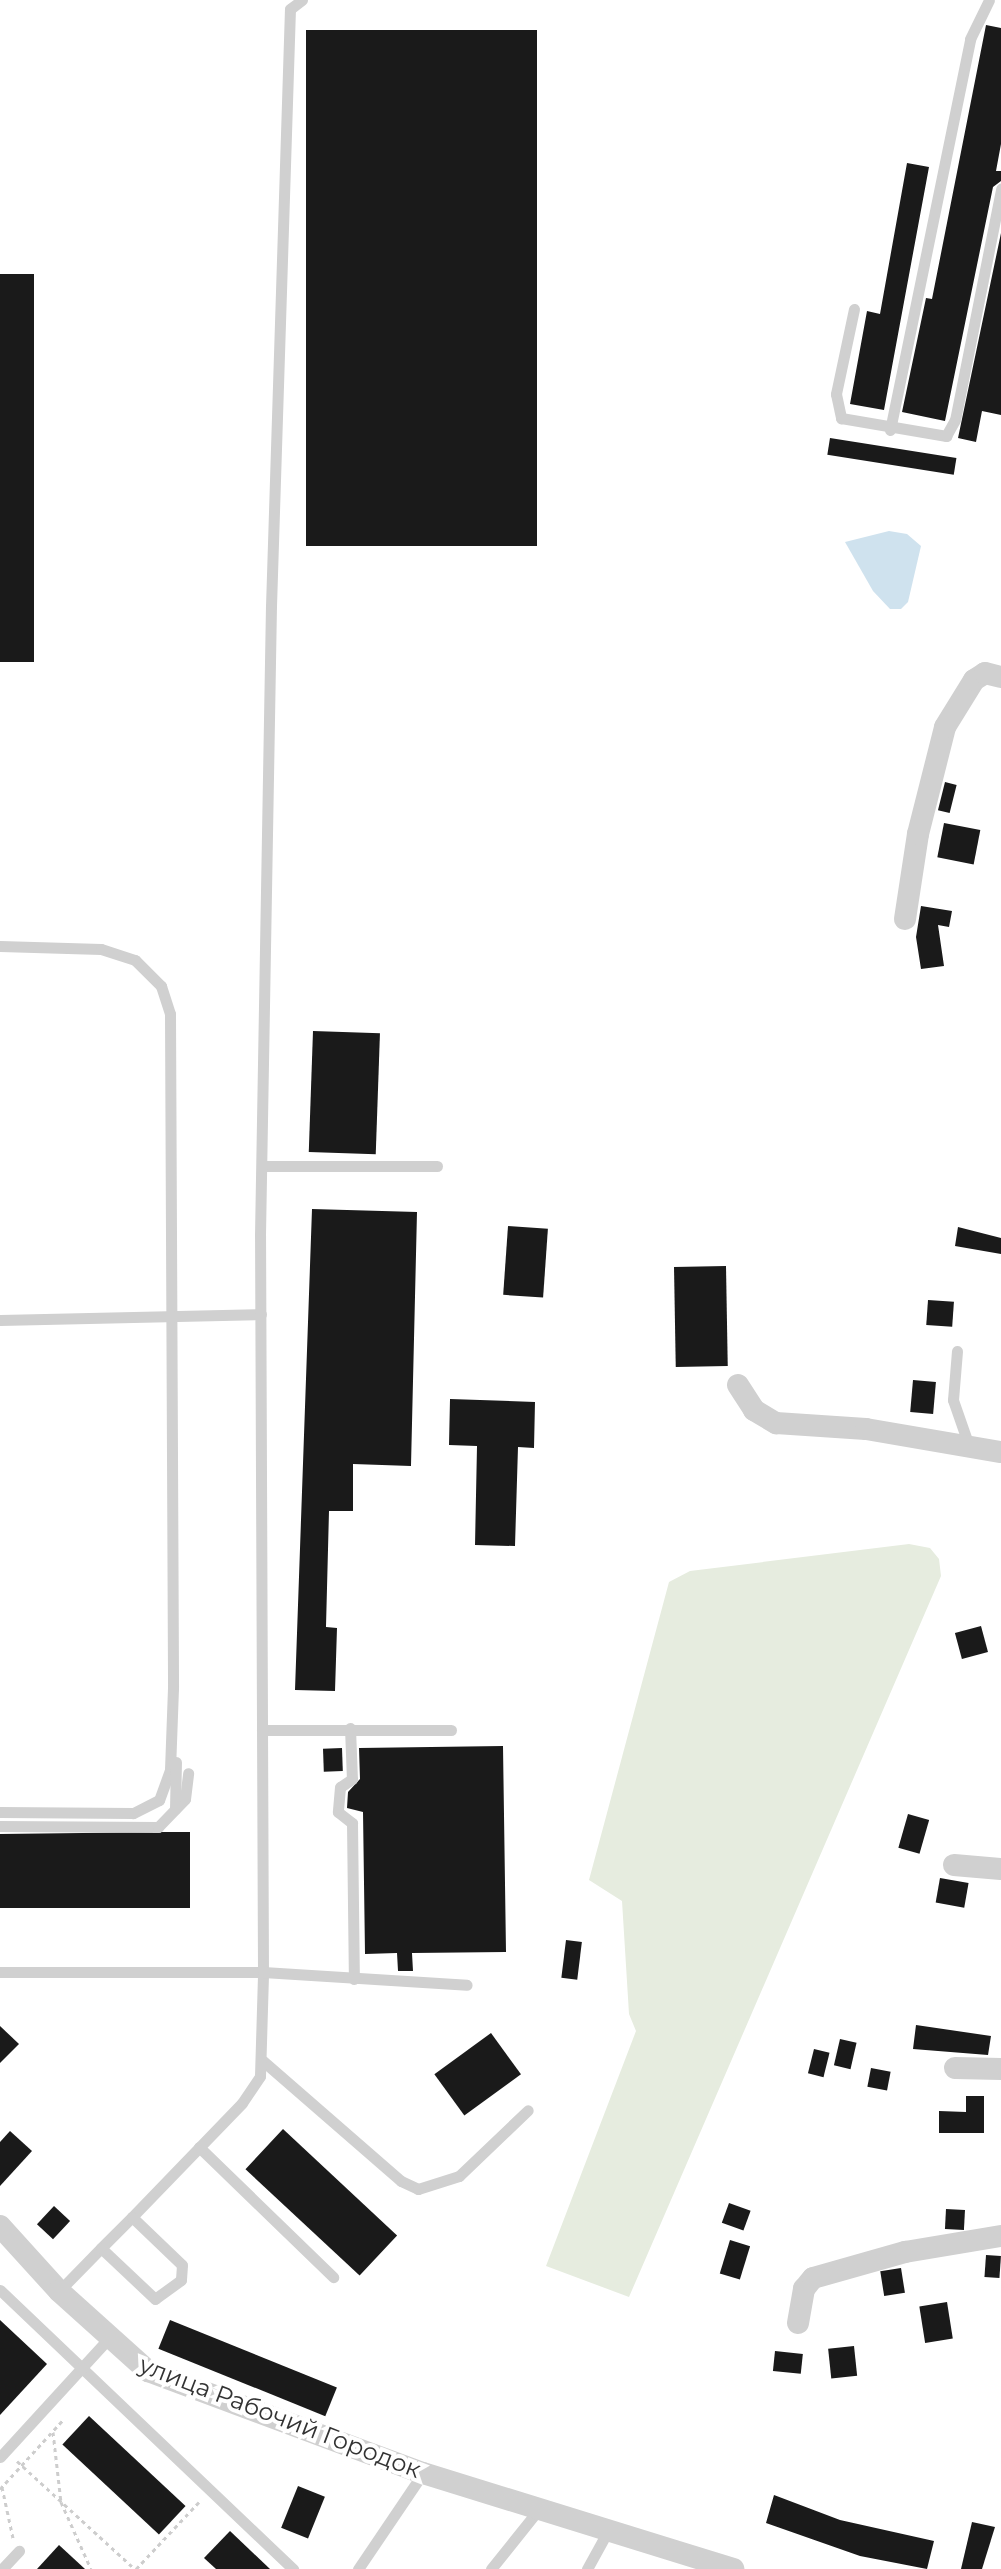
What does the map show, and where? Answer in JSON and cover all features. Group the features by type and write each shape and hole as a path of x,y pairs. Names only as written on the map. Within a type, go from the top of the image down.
{"street":[{"path":"905,919 918,834 945,727 974,680 985,673 1001,677"},
{"path":"738,1385 754,1410 776,1423 866,1429 1001,1452"},
{"path":"954,1865 1001,1869"},
{"path":"955,2068 1001,2069"},
{"name":"улица Рабочий Городок","path":"0,2226 59,2291 108,2339 148,2371 423,2473 609,2528 733,2569"},
{"path":"798,2323 804,2289 813,2278 905,2252 1001,2236"}],"lane":[{"path":"59,2291 252,2091 263,2061 261,1314 271,606 289,25 290,9 302,0"},
{"path":"890,430 970,39 989,0"},
{"path":"854,309 836,394 838,411 847,422 890,430 940,438 951,431 1001,189"},
{"path":"0,946 101,949 135,960 161,986 170,1014 173,1814"},
{"path":"262,1166 437,1166"},
{"path":"0,1320 261,1314"},
{"path":"957,1351 953,1400 970,1446"},
{"path":"0,1812 112,1814 148,1807 167,1786 173,1726"},
{"path":"350,1728 352,1779 340,1787 338,1812 352,1823 354,1979"},
{"path":"262,1730 451,1730"},
{"path":"0,1826 158,1827 185,1799 188,1773"},
{"path":"0,1972 263,1972 467,1985"},
{"path":"263,2061 401,2181 418,2189 459,2176 528,2110"},
{"path":"199,2147 333,2277"},
{"path":"101,2248 155,2299 181,2280 182,2265 132,2217"},
{"path":"0,2290 293,2569"},
{"path":"2,2454 108,2339"},
{"path":"358,2569 423,2473"},
{"path":"491,2569 540,2508"},
{"path":"587,2569 609,2528"},
{"path":"2,2569 19,2551"}],"path":[{"path":"19,2551 9,2531 1,2488 64,2419"},
{"path":"53,2432 61,2502 91,2569"},
{"path":"2,2454 22,2466 136,2569 210,2490"}],"shaded area":[{"path":"909,1544 930,1548 939,1559 941,1576 629,2297 546,2266 636,2031 629,2014 622,1901 589,1880 669,1582 690,1571"}],"water":[{"path":"889,531 907,534 921,546 908,602 901,609 890,609 873,591 845,542"}],"building":[{"path":"986,25 1001,28 1001,144 996,171 1001,171 1001,181 993,187 945,421 902,412 926,298 932,299"},
{"path":"306,30 537,30 537,546 306,546"},
{"path":"907,163 929,167 884,410 850,404 867,311 880,314"},
{"path":"1001,233 1001,415 982,411 976,442 958,438"},
{"path":"0,274 34,274 34,662 0,662"},
{"path":"830,438 956,458 954,475 827,455"},
{"path":"945,782 957,785 950,813 938,810"},
{"path":"944,823 980,830 974,864 937,857"},
{"path":"921,906 952,911 949,927 938,925 944,966 921,969 916,937"},
{"path":"313,1031 380,1033 376,1154 309,1152"},
{"path":"312,1209 417,1212 411,1466 353,1464 353,1511 329,1511 326,1627 337,1628 335,1691 295,1690"},
{"path":"508,1226 548,1229 543,1298 503,1295"},
{"path":"958,1227 1001,1238 1001,1254 955,1246"},
{"path":"726,1266 728,1366 676,1367 674,1267"},
{"path":"928,1300 954,1302 952,1327 926,1325"},
{"path":"913,1380 936,1382 933,1414 910,1412"},
{"path":"450,1399 535,1402 534,1448 518,1447 515,1546 475,1545 477,1446 449,1445"},
{"path":"981,1626 988,1652 962,1659 955,1633"},
{"path":"503,1746 506,1952 412,1953 413,1971 398,1971 397,1953 365,1954 363,1812 347,1808 348,1792 360,1779 359,1748"},
{"path":"342,1748 343,1771 324,1772 323,1749"},
{"path":"908,1814 929,1820 920,1854 898,1848"},
{"path":"190,1832 190,1908 0,1908 0,1834"},
{"path":"940,1878 969,1883 964,1908 936,1903"},
{"path":"566,1940 582,1942 577,1980 561,1978"},
{"path":"916,2025 991,2036 988,2055 913,2049"},
{"path":"0,2026 19,2044 0,2063"},
{"path":"491,2033 521,2074 464,2115 434,2074"},
{"path":"840,2039 857,2043 850,2069 834,2065"},
{"path":"814,2049 830,2053 823,2077 808,2073"},
{"path":"871,2068 891,2072 887,2090 867,2087"},
{"path":"966,2096 984,2096 984,2133 939,2133 939,2111 966,2112"},
{"path":"283,2129 397,2235 360,2276 245,2169"},
{"path":"10,2131 32,2151 0,2186 0,2142"},
{"path":"729,2203 751,2211 743,2231 722,2223"},
{"path":"54,2206 70,2221 53,2239 37,2224"},
{"path":"946,2209 965,2210 964,2230 945,2229"},
{"path":"730,2240 750,2246 740,2280 720,2273"},
{"path":"986,2255 1001,2256 999,2278 984,2277"},
{"path":"901,2268 905,2293 884,2296 880,2271"},
{"path":"947,2302 953,2339 925,2343 919,2306"},
{"path":"0,2320 47,2364 0,2415"},
{"path":"170,2320 337,2387 325,2416 158,2349"},
{"path":"854,2346 857,2376 831,2379 828,2349"},
{"path":"775,2351 803,2354 801,2374 773,2371"},
{"path":"89,2416 186,2506 159,2535 62,2445"},
{"path":"298,2486 325,2497 308,2539 281,2528"},
{"path":"774,2495 840,2520 934,2541 927,2569 860,2556 766,2523"},
{"path":"972,2522 995,2527 982,2569 961,2569"},
{"path":"230,2531 270,2569 216,2569 204,2558"},
{"path":"59,2545 85,2569 37,2569"}]}
